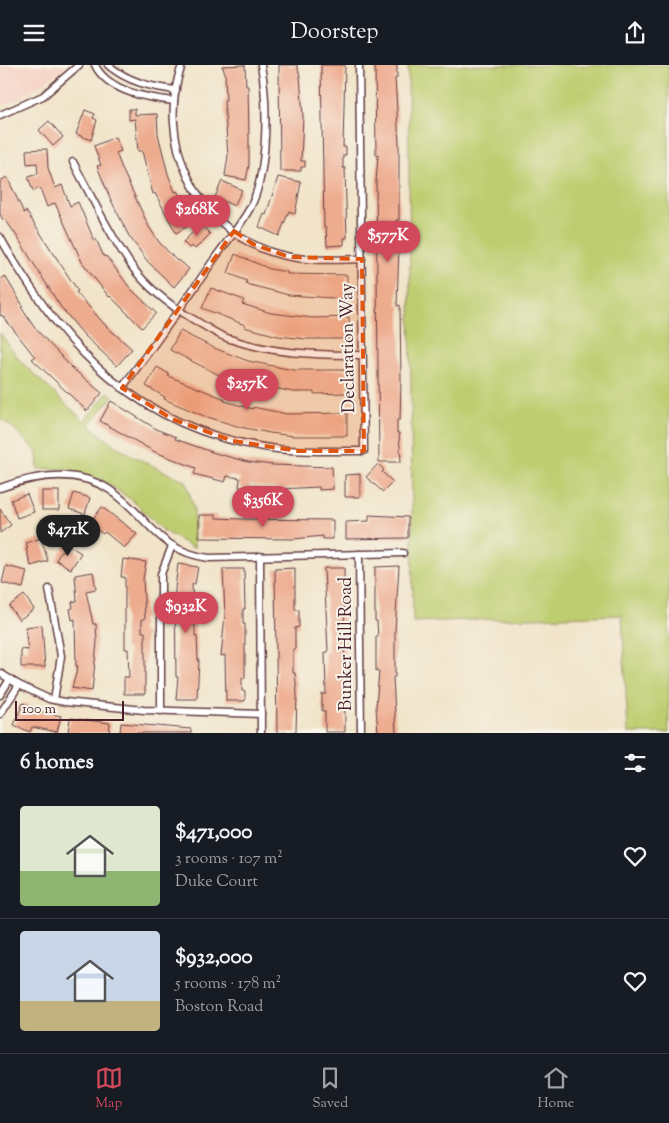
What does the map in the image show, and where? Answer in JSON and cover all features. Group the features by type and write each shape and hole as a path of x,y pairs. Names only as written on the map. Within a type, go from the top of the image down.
{"street":[{"path":"0,115 43,96 79,65"},
{"path":"96,65 98,71 128,90 148,97 174,101"},
{"path":"108,65 145,85 176,90"},
{"path":"182,65 174,101 175,132 186,173 206,206 234,231 261,247 289,257 362,259"},
{"path":"0,237 19,271 54,323 88,361 122,388 179,311 252,205 262,173 264,145 261,65"},
{"name":"Declaration Way","path":"122,388 172,419 233,441 298,451 364,451 359,65"},
{"path":"74,162 105,223 134,270 157,293 179,311 226,338 270,349 317,355 362,355"},
{"path":"0,489 40,476 58,475 97,484 111,491 172,546 192,555 209,557 404,553"},
{"path":"161,711 161,574 172,546"},
{"name":"Bunker Hill Road","path":"359,554 361,733"},
{"path":"260,556 261,733"},
{"path":"49,589 60,639 61,656 54,700"},
{"path":"0,673 19,685 54,700 161,711 261,714"},
{"path":"0,695 10,679"},
{"path":"0,714 19,685"}],"highlighted area":[{"path":"234,231 253,244 289,257 362,259 364,451 298,451 233,441 172,419 122,388"}],"shaded area":[{"path":"0,65 66,65 58,73 17,100 0,106"}],"green space":[{"path":"408,65 669,65 669,733 628,733 622,615 413,622"},
{"path":"0,333 21,362 84,421 108,392 113,396 89,425 123,450 148,464 186,481 194,509 194,548 164,531 132,500 102,480 66,469 38,469 37,452 12,427 0,419"}],"building":[{"path":"245,65 246,86 248,86 249,136 249,165 246,180 225,176 228,156 224,100 226,100 225,73 222,66"},
{"path":"279,65 297,65 300,76 303,116 301,161 305,161 305,167 301,167 301,171 280,171"},
{"path":"321,65 345,65 343,147 346,147 346,155 343,155 343,168 345,168 347,238 344,238 344,245 327,246 326,227 324,227"},
{"path":"375,65 397,65 397,78 395,78 399,144 399,220 396,220 395,245 399,245 397,306 400,305 401,380 400,420 397,420 397,433 399,433 401,462 379,462 376,182 378,155 376,155"},
{"path":"129,109 135,109 135,115 157,114 158,134 168,174 175,192 177,191 196,221 176,233 155,193 153,194 142,151 138,151 135,119 129,120"},
{"path":"85,110 95,114 93,118 97,120 91,140 76,134"},
{"path":"49,121 63,137 53,146 39,130"},
{"path":"115,137 121,151 116,153 149,227 159,242 177,261 179,260 189,269 174,287 148,262 129,236 97,166 101,165 94,146"},
{"path":"47,149 48,168 55,188 62,185 70,206 78,202 94,240 96,239 104,257 106,256 130,288 156,313 142,328 109,297 82,262 55,203 47,207 40,188 33,191 28,177 38,174 37,163 27,164 26,150"},
{"path":"7,177 24,213 26,211 78,291 76,292 106,326 132,349 117,366 84,335 60,306 16,235 5,219 3,220 0,214 0,181"},
{"path":"278,177 301,182 295,214 289,211 279,236 259,227 264,214 266,215"},
{"path":"222,181 242,190 234,206 215,197"},
{"path":"201,224 210,234 195,249 192,246 189,248 183,242"},
{"path":"235,254 270,269 287,272 287,274 347,275 347,299 289,295 246,284 247,281 228,273"},
{"path":"5,276 34,327 72,368 102,393 87,411 32,359 35,357 2,315 0,316 0,279"},
{"path":"211,288 244,300 242,304 271,313 313,318 349,317 350,339 306,339 278,336 244,327 245,325 202,308"},
{"path":"180,331 214,348 248,361 293,370 347,370 347,393 314,394 314,392 293,392 264,386 264,388 219,375 170,350"},
{"path":"157,367 169,374 168,376 225,399 224,401 253,409 253,407 287,414 347,413 347,436 294,436 270,433 240,427 204,416 164,399 165,397 146,386"},
{"path":"111,401 158,430 176,437 175,439 215,453 248,462 273,465 332,467 333,489 319,490 319,487 279,489 250,485 249,489 239,487 240,478 227,476 225,482 194,474 196,468 155,452 100,421"},
{"path":"378,464 384,470 382,472 393,482 383,492 366,477"},
{"path":"360,474 360,497 345,497 345,475"},
{"path":"42,491 59,491 59,510 42,510"},
{"path":"74,493 90,498 85,514 69,509"},
{"path":"27,494 34,512 17,518 11,500"},
{"path":"102,507 137,534 124,548 105,532 103,534 89,524"},
{"path":"0,509 11,525 0,533"},
{"path":"199,515 216,515 216,518 240,519 333,520 333,539 323,539 323,536 293,539 199,538"},
{"path":"369,515 408,517 408,538 346,539 346,522 369,521"},
{"path":"41,538 48,561 31,566 26,543"},
{"path":"66,544 81,553 71,569 56,560"},
{"path":"123,559 146,562 143,579 145,619 142,619 142,632 145,632 145,694 124,694 124,677 129,677 128,649 125,649 125,577 121,577"},
{"path":"178,564 198,567 195,584 192,584 195,636 197,636 199,660 197,699 176,699 178,677 176,677 175,589"},
{"path":"6,566 27,571 23,588 2,583"},
{"path":"399,566 395,631 395,677 393,677 396,733 378,733 376,707 379,671 376,671 376,637 378,637 377,621 375,621 375,567"},
{"path":"295,568 295,610 299,610 299,627 295,628 295,649 293,649 293,673 295,673 297,694 296,732 277,733 275,569"},
{"path":"324,568 344,568 345,732 325,732 325,711 322,711 322,694 326,694 325,652 328,652"},
{"path":"223,569 244,569 245,609 243,609 243,624 245,624 245,678 242,678 242,691 245,691 245,701 226,701 225,655 221,656 225,615"},
{"path":"93,572 96,589 86,591 93,624 96,624 97,642 92,691 72,688 78,666 76,666 75,619 72,620 70,609 73,608 72,602 77,601 75,575"},
{"path":"24,595 34,609 19,620 9,606"},
{"path":"42,625 45,667 21,667 21,649 28,650 25,627"},
{"path":"23,703 38,711 61,716 57,732 32,727 30,732 14,725"},
{"path":"70,718 110,723 109,733 68,733"},
{"path":"121,723 191,729 191,733 120,733"}]}
